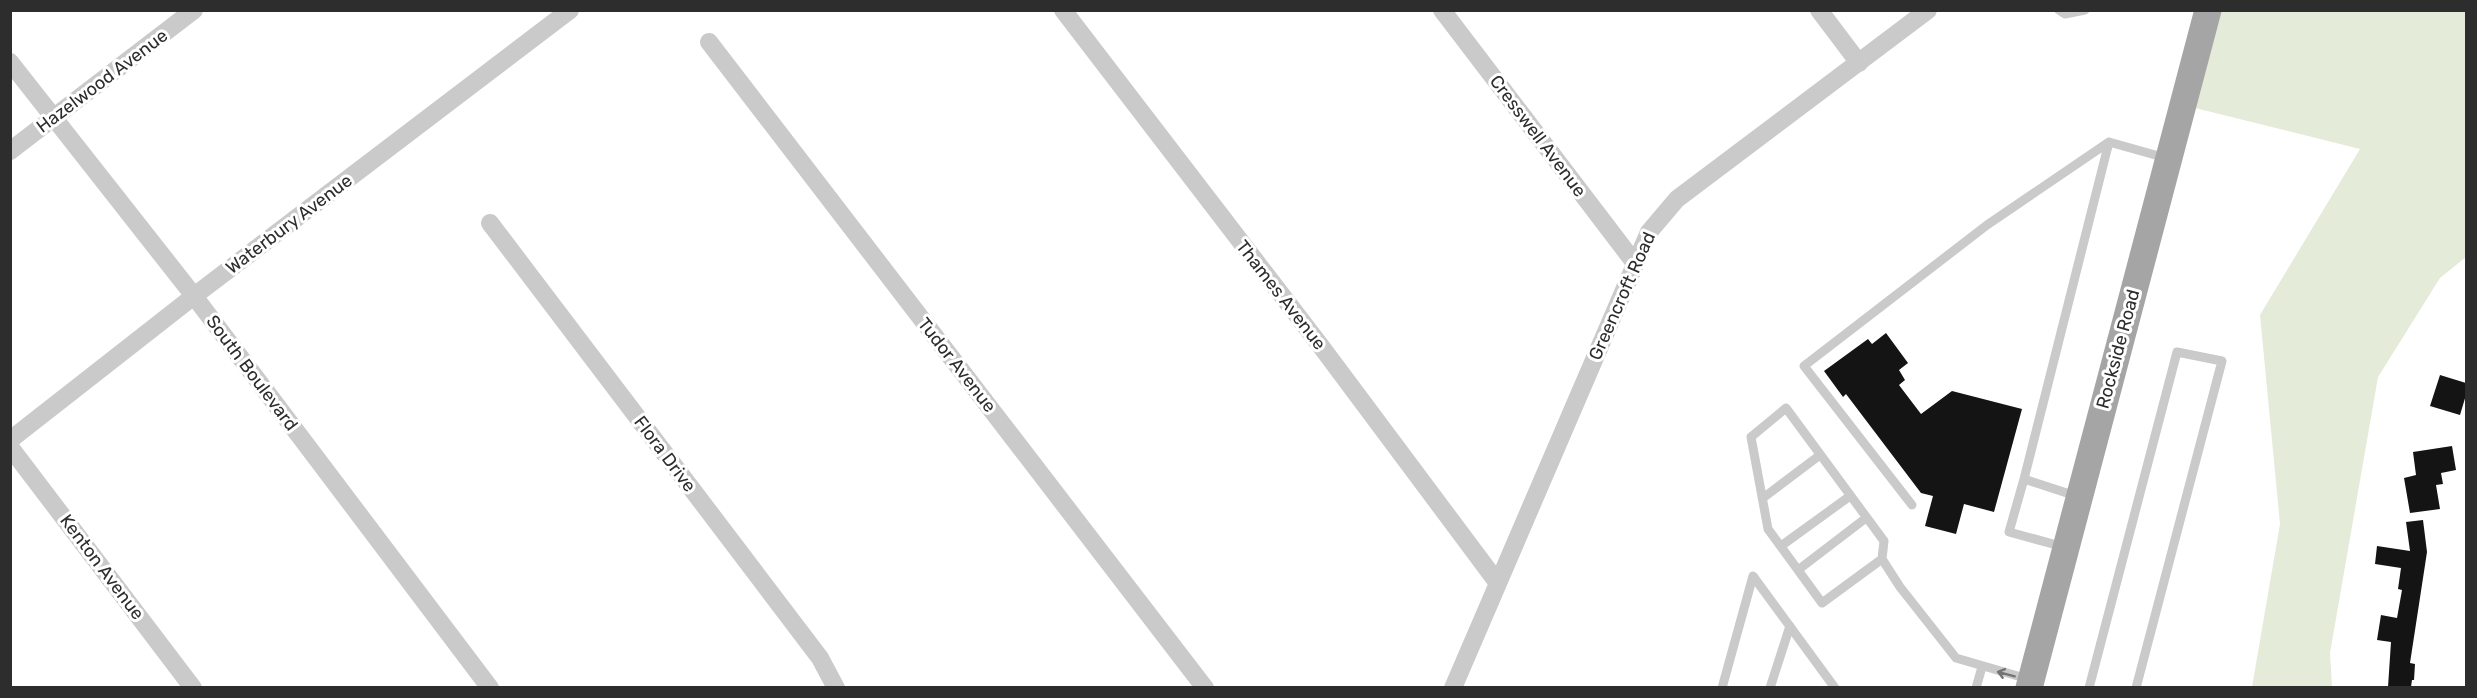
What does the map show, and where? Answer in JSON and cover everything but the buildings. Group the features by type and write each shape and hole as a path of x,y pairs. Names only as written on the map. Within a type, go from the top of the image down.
{"main road":[{"name":"Rockside Road","path":"2029,684 2208,10"}],"street":[{"name":"Hazelwood Avenue","path":"10,151 194,10"},
{"name":"Waterbury Avenue","path":"10,440 194,296 570,10"},
{"name":"Thames Avenue","path":"1064,10 1320,345 1497,582"},
{"name":"Cresswell Avenue","path":"1442,10 1634,262"},
{"path":"1819,10 1858,63"},
{"name":"Greencroft Road","path":"1453,687 1634,262 1649,232 1677,199 1928,10"},
{"name":"Tudor Avenue","path":"709,42 1205,687"},
{"name":"South Boulevard","path":"10,62 194,296 490,687"},
{"name":"Flora Drive","path":"489,223 820,658 836,687"},
{"name":"Kenton Avenue","path":"10,447 193,687"}],"lane":[{"path":"2059,10 2065,14 2085,10"},
{"path":"2109,142 2169,159"},
{"path":"2066,547 2009,532 2109,142"},
{"path":"1912,505 1804,366 1987,225 2109,142"},
{"path":"2089,687 2177,351 2222,361 2136,687"},
{"path":"1882,559 1822,603 1768,529 1751,437 1786,408 1884,541 1882,559 1900,587 1956,658 2029,684"},
{"path":"1763,498 1820,455"},
{"path":"2024,479 2078,497"},
{"path":"1781,546 1850,496"},
{"path":"1798,570 1866,518"},
{"path":"1722,687 1753,576 1835,687"},
{"path":"1770,687 1790,626"},
{"path":"1976,687 1982,667"},
{"path":"1822,687 1827,676"}],"green space":[{"path":"2208,11 2466,11 2466,257 2440,278 2378,377 2330,653 2332,687 2252,687 2280,524 2260,315 2360,149 2183,105"}]}
